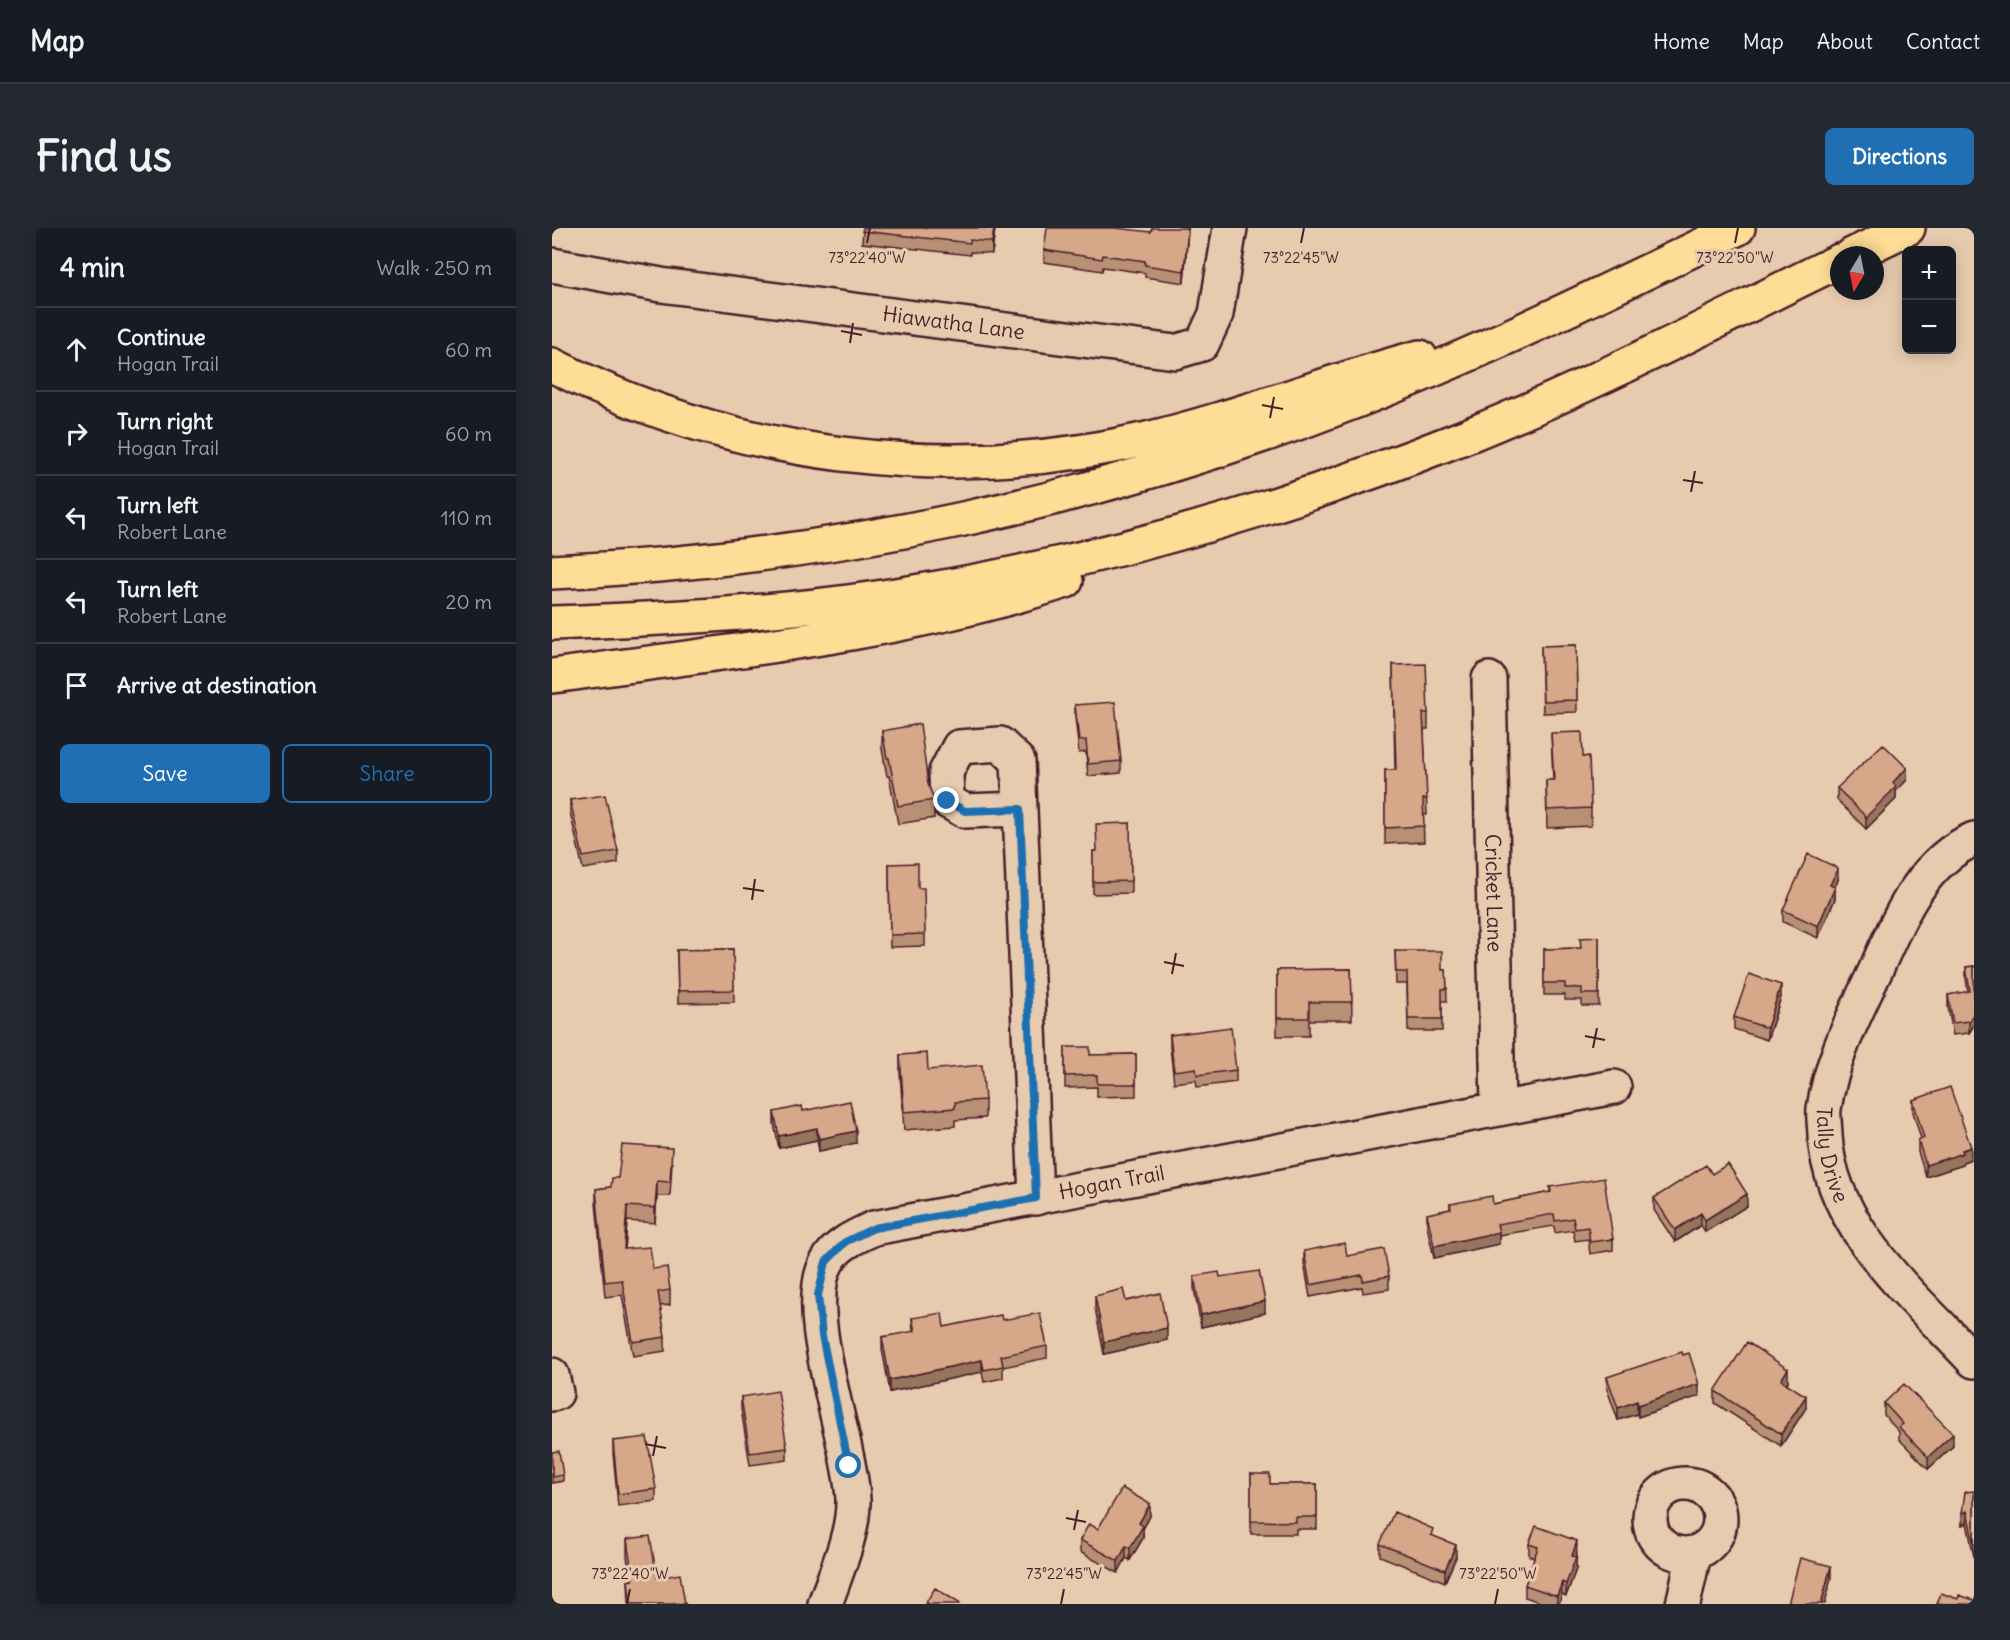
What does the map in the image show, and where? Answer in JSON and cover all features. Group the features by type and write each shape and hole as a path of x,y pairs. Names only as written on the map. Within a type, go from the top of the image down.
{"highway":[{"path":"552,572 678,563 764,553 939,525 1109,484 1271,432 1356,401 1518,332 1738,228"},
{"path":"1871,246 1908,228"},
{"path":"552,623 770,611 869,599 1044,568 1216,523 1300,497 1467,435 1616,368 1830,265"},
{"path":"552,365 604,390 673,416 762,440 879,458 989,460 1071,453 1147,439 1220,419 1363,372 1518,332"},
{"path":"552,676 819,637 953,613 1014,598 1068,580 1216,523"}],"street":[{"name":"Hiawatha Lane","path":"552,265 661,285 1175,352 1202,344 1216,314 1230,228"},
{"name":"Cricket Lane","path":"1489,679 1498,1107"},
{"path":"1020,809 1036,1198"},
{"name":"Tally Drive","path":"1974,838 1934,865 1903,909 1836,1058 1823,1110 1827,1159 1844,1209 1872,1251 1974,1361"},
{"name":"Hogan Trail","path":"825,1604 846,1542 853,1501 849,1466 822,1336 818,1295 826,1262 845,1242 874,1228 1498,1107 1614,1087"},
{"path":"552,1375 556,1393 552,1394"},
{"path":"1683,1604 1694,1554"}],"building":[{"path":"863,228 994,228 992,242 970,240 970,243 862,231"},
{"path":"1047,228 1115,228 1151,232 1152,228 1188,228 1184,271 1145,265 1145,261 1103,255 1102,259 1044,250"},
{"path":"1576,645 1577,700 1543,701 1541,646"},
{"path":"1426,664 1428,713 1423,713 1427,799 1423,799 1424,826 1385,828 1385,770 1396,770 1393,665"},
{"path":"1115,702 1121,761 1088,764 1086,740 1079,741 1075,705"},
{"path":"920,724 928,784 934,800 898,806 882,731"},
{"path":"1582,732 1583,757 1589,756 1591,808 1547,810 1546,780 1554,780 1551,733"},
{"path":"1883,744 1907,768 1893,782 1896,787 1866,817 1837,788"},
{"path":"605,795 618,851 583,857 570,800"},
{"path":"1130,823 1131,881 1093,882 1093,851 1097,851 1096,824"},
{"path":"1808,854 1838,868 1830,885 1835,887 1818,926 1783,910"},
{"path":"918,863 918,888 924,888 925,934 890,935 889,864"},
{"path":"1599,937 1599,994 1582,994 1582,988 1565,988 1565,983 1544,983 1544,949 1581,948 1580,938"},
{"path":"733,949 734,990 678,991 677,950"},
{"path":"1395,951 1442,951 1442,970 1446,970 1447,989 1442,989 1442,1019 1408,1019 1407,972 1396,972"},
{"path":"1974,966 1974,1013 1969,1021 1953,1023 1948,995 1970,991 1966,967"},
{"path":"1351,969 1352,1002 1309,1002 1309,1018 1277,1018 1277,970"},
{"path":"1749,974 1781,985 1767,1028 1734,1017"},
{"path":"1231,1027 1236,1070 1197,1075 1196,1068 1174,1071 1170,1035"},
{"path":"1065,1047 1090,1047 1090,1055 1136,1054 1136,1084 1097,1084 1097,1075 1065,1076"},
{"path":"927,1053 928,1070 982,1065 985,1100 955,1102 955,1108 904,1112 900,1055"},
{"path":"1950,1087 1971,1147 1962,1150 1963,1153 1926,1165 1918,1140 1924,1138 1913,1100"},
{"path":"850,1101 856,1131 819,1139 817,1128 779,1136 774,1112 802,1106 803,1111"},
{"path":"622,1145 672,1148 670,1182 657,1181 655,1208 627,1206 624,1249 650,1247 653,1269 667,1267 670,1290 658,1292 665,1337 633,1342 622,1280 605,1282 596,1189 611,1187 612,1178 618,1178"},
{"path":"1728,1164 1747,1194 1705,1220 1701,1213 1675,1230 1654,1198 1706,1165 1712,1174"},
{"path":"1604,1178 1613,1239 1590,1242 1588,1227 1575,1229 1573,1218 1555,1221 1554,1214 1497,1224 1499,1232 1434,1246 1427,1214 1451,1209 1450,1204 1492,1196 1493,1204 1551,1192 1550,1187"},
{"path":"1345,1243 1347,1256 1384,1249 1389,1276 1363,1281 1362,1275 1310,1285 1304,1251"},
{"path":"1259,1271 1265,1301 1201,1315 1194,1276 1219,1272 1220,1277"},
{"path":"1123,1289 1126,1301 1160,1293 1167,1328 1104,1342 1095,1296"},
{"path":"942,1313 944,1327 1001,1315 1002,1320 1040,1313 1047,1346 1001,1356 1003,1366 984,1370 982,1360 890,1380 882,1337 915,1331 912,1318"},
{"path":"1747,1342 1788,1369 1781,1380 1806,1396 1781,1434 1715,1391"},
{"path":"1682,1352 1683,1355 1689,1353 1699,1384 1638,1405 1637,1401 1618,1408 1607,1377"},
{"path":"1904,1384 1953,1434 1928,1457 1899,1427 1903,1424 1884,1403"},
{"path":"778,1391 787,1448 750,1453 741,1397"},
{"path":"647,1437 656,1489 618,1494 613,1441"},
{"path":"559,1451 563,1475 552,1477 552,1452"},
{"path":"1251,1474 1270,1474 1270,1484 1317,1484 1317,1517 1296,1517 1296,1522 1251,1521"},
{"path":"1122,1488 1150,1504 1139,1523 1143,1526 1130,1548 1126,1546 1118,1561 1080,1540 1089,1524 1098,1529"},
{"path":"1974,1491 1974,1545 1967,1511 1962,1513 1965,1492"},
{"path":"1394,1512 1433,1529 1431,1535 1456,1545 1445,1570 1380,1544"},
{"path":"1536,1526 1577,1541 1572,1556 1576,1557 1566,1584 1562,1582 1557,1596 1525,1585 1538,1547 1529,1544"},
{"path":"650,1536 657,1578 680,1574 685,1604 631,1604 628,1581 633,1580 627,1539"},
{"path":"1800,1558 1831,1566 1821,1604 1788,1604"},
{"path":"935,1588 959,1603 959,1604 925,1604"},
{"path":"1941,1593 1958,1599 1959,1595 1974,1600 1974,1604 1937,1604"}],"route":[{"path":"849,1466 822,1336 818,1295 826,1262 845,1242 874,1228 1036,1198 1020,809 965,811 947,801"}]}
